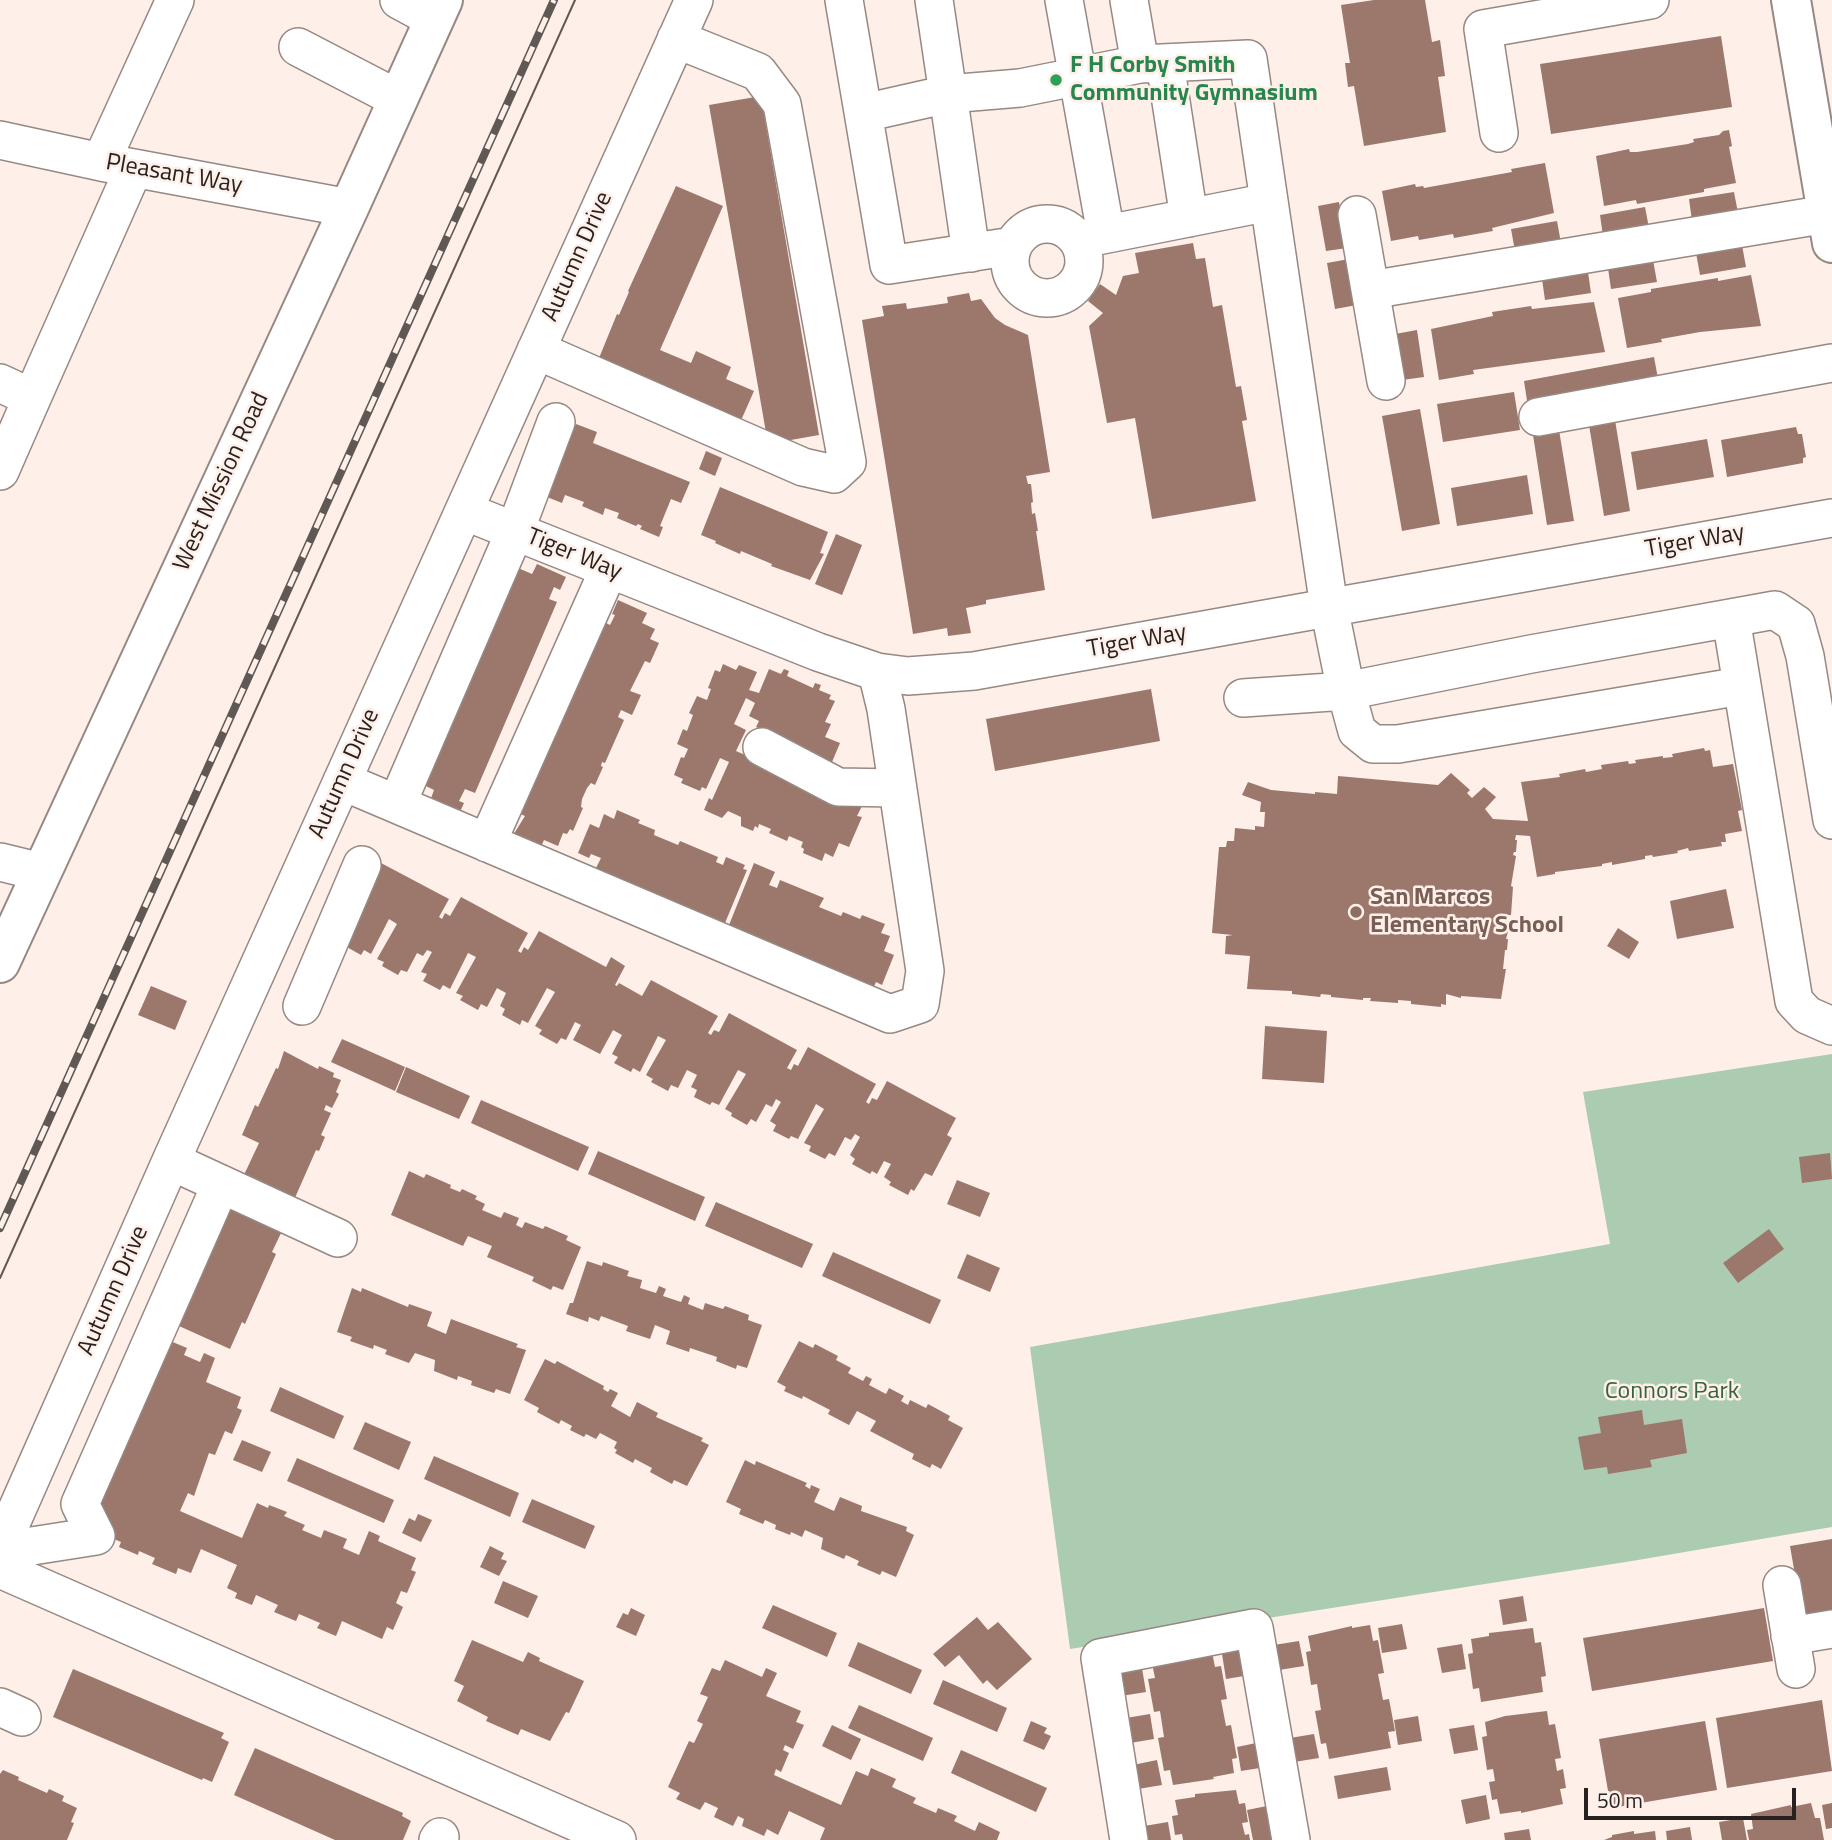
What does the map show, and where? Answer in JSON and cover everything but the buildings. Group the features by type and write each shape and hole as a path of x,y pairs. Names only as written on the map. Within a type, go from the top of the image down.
{"main road":[{"path":"1791,0 1829,229"},
{"name":"West Mission Road","path":"0,963 349,208 438,9"}],"street":[{"path":"0,471 16,391 118,165 175,0"},
{"path":"399,0 438,9"},
{"name":"Autumn Drive","path":"0,1550 342,781 694,0"},
{"path":"844,0 889,265 1013,246"},
{"path":"934,0 971,253"},
{"path":"1064,0 1078,76 1092,237 1083,252 1080,278 1071,288 1061,295 1049,298 1026,291 1011,271 1010,259 1013,246 1020,235 1031,227 1056,225 1092,237 1269,202"},
{"path":"1129,0 1152,63 1189,218"},
{"path":"1499,133 1480,14 1650,0"},
{"path":"536,351 803,467 834,474 847,462 782,104 758,72 676,39"},
{"path":"298,47 398,99"},
{"path":"864,113 948,94 1020,88 1152,63 1248,59 1329,607 1357,731 1373,744 1398,744 1741,686"},
{"name":"Pleasant Way","path":"0,140 349,208"},
{"path":"1357,215 1386,381"},
{"path":"1370,290 1829,229"},
{"path":"1538,417 1832,363"},
{"path":"397,804 515,531 556,422"},
{"name":"Tiger Way","path":"464,510 818,652 877,673 908,676 974,671 1832,518"},
{"path":"487,843 609,569"},
{"path":"1243,698 1346,691 1775,610 1796,624 1805,656 1832,820"},
{"path":"1731,618 1794,1002 1807,1015 1832,1026"},
{"path":"342,781 890,1014 920,1004 925,971 886,709 877,673"},
{"path":"762,747 838,787 897,788"},
{"path":"0,862 41,872"},
{"path":"302,1006 362,865"},
{"path":"172,1161 338,1238"},
{"path":"0,1550 96,1536 80,1504 221,1184"},
{"path":"0,1569 617,1840"},
{"path":"1782,1585 1793,1652 1832,1629"},
{"path":"1129,1840 1100,1658 1254,1628 1291,1840"}],"green space":[{"name":"Connors Park","path":"1832,1054 1832,1527 1070,1649 1030,1347 1610,1244 1583,1092"}],"tram line":[{"path":"0,1278 575,0"}],"railway":[{"path":"0,1228 554,0"}],"place":[{"name":"F H Corby Smith Community Gymnasium","path":"1056,80"},
{"name":"San Marcos Elementary School","path":"1356,912"}]}
